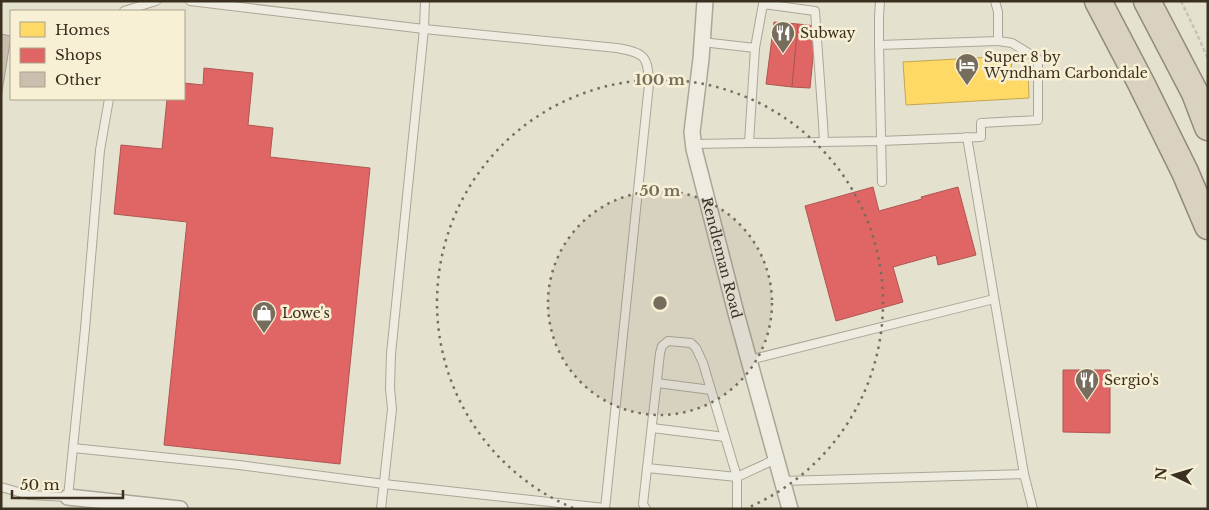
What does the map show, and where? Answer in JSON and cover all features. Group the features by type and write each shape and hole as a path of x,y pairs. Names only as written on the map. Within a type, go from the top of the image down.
{"highway":[{"path":"1098,1 1185,172 1208,226"},
{"path":"1147,1 1195,93 1208,127"}],"street":[{"name":"Rendleman Road","path":"705,1 692,132 694,144 731,294 790,509"},
{"path":"68,497 180,509"}],"lane":[{"path":"127,10 156,1"},
{"path":"73,448 239,465 384,484 605,508 649,84 648,70 642,55 618,48 424,29 190,1"},
{"path":"381,509 392,409 390,354 424,29 425,1"},
{"path":"880,1 880,141 882,182"},
{"path":"995,1 998,12 998,41"},
{"path":"749,143 755,48 763,4 815,11 824,142"},
{"path":"702,42 755,48"},
{"path":"694,144 880,141 981,137 981,123 1038,120 1038,59 1012,42 879,45"},
{"path":"1,486 29,495 68,497 85,329 100,150 109,100"},
{"path":"967,137 1024,474 1033,509"},
{"path":"749,360 994,299"},
{"path":"646,509 644,504 656,383 662,346 668,341 691,343 696,348 711,390 737,477 737,509"},
{"path":"656,383 711,390"},
{"path":"652,428 725,437"},
{"path":"647,468 737,477 776,459"},
{"path":"782,481 1024,474"}],"path":[{"path":"1180,1 1208,59"}],"building: Homes":[{"name":"Super 8 by Wyndham Carbondale","path":"1011,56 1012,74 1028,73 1029,98 906,105 903,62"}],"building: Shops":[{"name":"Subway","path":"774,22 798,24 792,87 766,84"},
{"path":"798,24 816,26 810,88 792,87"},
{"name":"Lowe's","path":"204,68 253,73 248,125 273,128 270,157 370,168 340,464 164,445 187,222 114,214 121,145 162,149 167,100 185,100 185,83 203,85"},
{"path":"873,187 879,211 958,187 976,255 938,265 936,255 893,267 903,302 836,321 805,206"},
{"name":"Sergio's","path":"1063,370 1110,370 1110,433 1063,432"}],"building: Other":[{"path":"1,34 10,36 10,42 1,98"}],"place":[{"name":"Subway","path":"783,54"},
{"name":"Super 8 by Wyndham Carbondale","path":"967,86"},
{"name":"Lowe's","path":"264,334"},
{"name":"Sergio's","path":"1087,401"}]}
